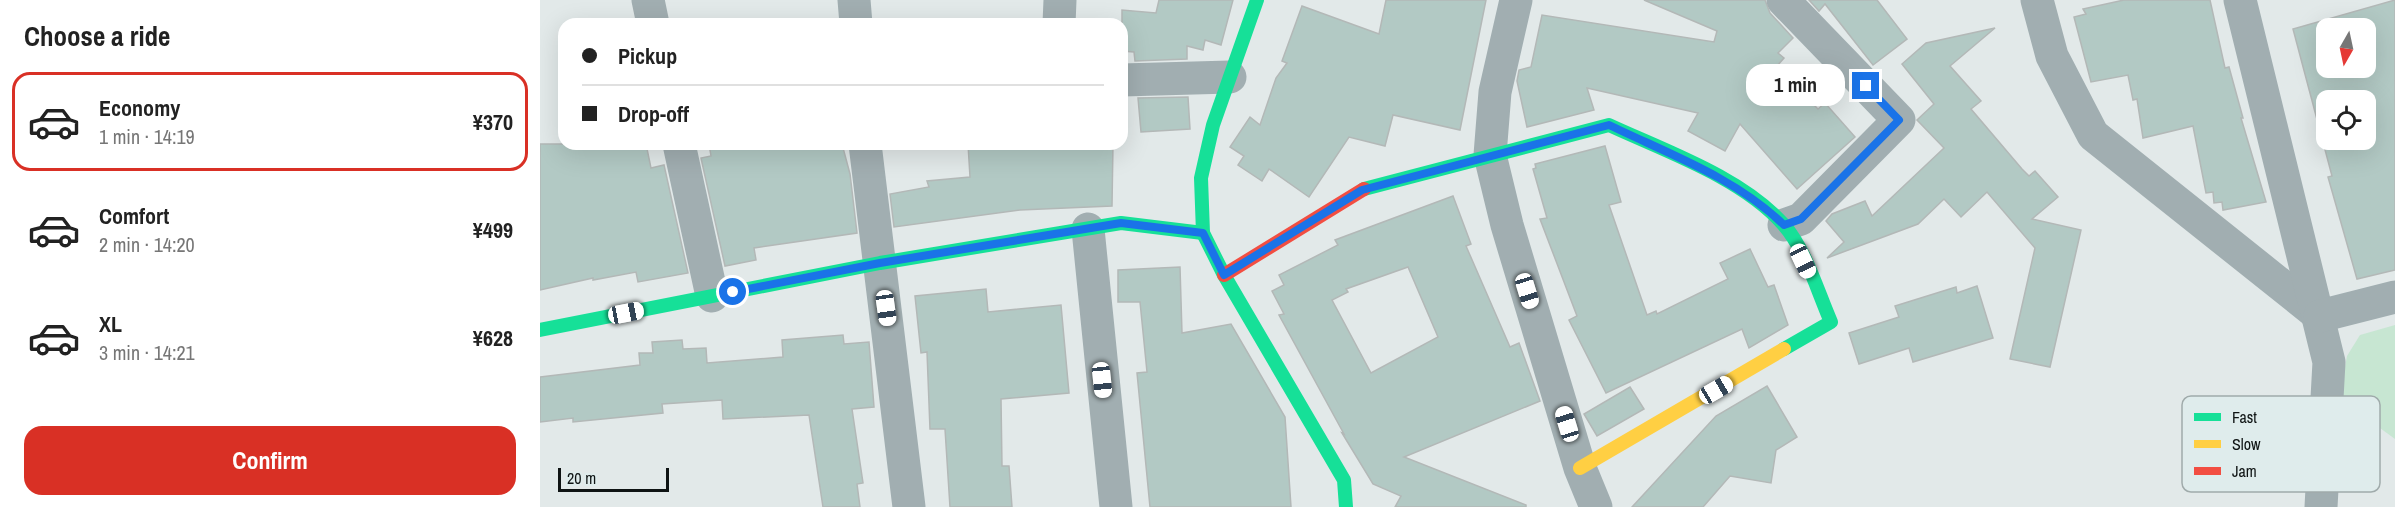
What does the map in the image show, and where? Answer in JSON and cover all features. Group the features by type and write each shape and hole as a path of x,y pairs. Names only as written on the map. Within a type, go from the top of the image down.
{"street":[{"path":"648,0 652,18"},
{"path":"854,0 856,18"},
{"path":"1059,18 1060,0"},
{"path":"1257,0 1213,125 1201,178 1203,233 1224,275 1344,480 1346,507"},
{"path":"1516,0 1494,93 1490,155 1507,225 1580,468 1596,507"},
{"path":"1783,0 1899,120 1801,219 1784,225"},
{"path":"2037,0 2052,56 2093,135 2320,316"},
{"path":"2240,0 2320,316 2329,362 2327,396"},
{"path":"1128,80 1230,77"},
{"path":"1224,275 1362,190 1609,125 1711,174 1763,205 1784,225 1831,322 1580,468"},
{"path":"680,150 711,296"},
{"path":"865,150 909,507"},
{"path":"540,330 880,263 1121,223 1203,233"},
{"path":"1088,229 1116,507"},
{"path":"2320,316 2395,297"},
{"path":"2321,507 2322,492"}],"green space":[{"path":"2395,325 2395,439 2380,428 2380,396 2339,396 2347,356 2360,335"}],"building":[{"path":"1159,0 1233,0 1221,45 1205,40 1203,50 1187,46 1187,59 1135,61 1134,52 1128,52 1128,18 1122,18 1122,10 1156,13"},
{"path":"1386,0 1486,0 1460,130 1393,115 1385,146 1349,137 1309,197 1269,169 1262,181 1238,165 1244,156 1230,147 1250,117 1260,125 1276,78 1287,63 1282,61 1302,6 1379,34"},
{"path":"1644,0 1765,0 1770,13 1793,38 1778,53 1784,58 1776,67 1818,109 1825,103 1855,137 1797,189 1740,124 1725,151 1688,131 1698,113 1587,88 1594,110 1527,127 1517,81 1519,70 1531,67 1542,15 1714,42 1717,31"},
{"path":"1809,0 1877,0 1907,39 1873,65 1825,4 1819,11"},
{"path":"2124,0 2210,0 2225,68 2229,67 2243,118 2241,118 2266,202 2223,210 2222,202 2214,203 2213,192 2206,193 2193,126 2143,138 2137,99 2133,100 2128,75 2091,82 2074,17 2086,14 2083,9"},
{"path":"2395,0 2395,270 2357,279 2328,177 2332,176 2325,150 2376,150 2376,90 2316,90 2316,116 2293,29 2316,22 2316,78 2376,78 2376,18 2332,18"},
{"path":"1995,28 1950,66 1981,101 1971,109 2022,169 2029,176 2035,171 2058,197 2032,219 2081,230 2050,367 2010,359 2035,248 1987,192 1961,217 1944,199 1918,224 1827,258 1844,242 1826,221 1832,214 1865,201 1872,216 1944,148 1917,120 1934,104 1902,64 1926,43"},
{"path":"1188,97 1190,129 1141,132 1138,98"},
{"path":"540,144 558,144 558,150 647,150 651,168 664,165 688,273 638,282 636,272 593,280 593,278 540,290"},
{"path":"1605,146 1621,202 1609,205 1647,315 1656,311 1657,314 1728,279 1720,263 1750,249 1768,287 1774,285 1788,325 1749,348 1742,329 1606,393 1569,320 1577,316 1540,219 1547,218 1533,169 1536,168 1535,164"},
{"path":"710,150 844,150 850,174 857,233 754,248 756,260 725,266 701,158 711,156"},
{"path":"968,150 1113,150 1112,206 1020,210 894,227 890,194 929,187 927,181 970,177"},
{"path":"1453,196 1471,244 1466,246 1510,347 1519,343 1540,401 1404,457 1526,505 1526,507 1395,507 1401,496 1373,484 1342,433 1344,434 1279,315 1284,314 1272,291 1284,285 1279,275 1338,245 1335,240","holes":["1408,267 1438,337 1371,373 1332,300 1348,292 1346,289"]},
{"path":"1180,267 1182,333 1231,324 1285,417 1291,507 1150,507 1137,373 1147,372 1140,302 1118,302 1118,270"},
{"path":"1977,286 1993,338 1913,362 1909,348 1859,364 1849,333 1899,317 1895,306 1956,287 1957,293"},
{"path":"986,289 988,312 1061,305 1069,393 1001,399 1002,466 1009,466 1012,507 950,507 945,429 930,429 927,352 921,353 915,296"},
{"path":"843,335 844,344 869,342 874,407 852,409 863,483 857,484 860,507 823,507 809,415 723,419 722,400 662,404 663,413 573,422 573,418 540,422 540,377 640,365 639,353 653,353 652,342 682,340 683,349 706,348 707,363 783,357 782,340"},
{"path":"1767,386 1797,437 1776,450 1771,483 1730,476 1703,507 1632,507 1716,416"},
{"path":"1630,387 1644,409 1597,436 1584,414"}],"traffic: fast":[{"path":"1257,0 1213,125 1201,178 1203,233 1224,275 1344,480 1346,507"},
{"path":"1364,189 1609,125 1678,155 1746,192 1766,207 1791,234 1805,258 1831,322 1784,349"},
{"path":"540,330 880,263 1121,223 1203,233"}],"traffic: slow":[{"path":"1580,468 1784,349"}],"traffic: jam":[{"path":"1224,275 1364,189"}],"route":[{"path":"733,292 880,263 1121,223 1203,233 1224,275 1362,190 1609,125 1711,174 1763,205 1784,225 1801,219 1899,120 1866,86"}]}
